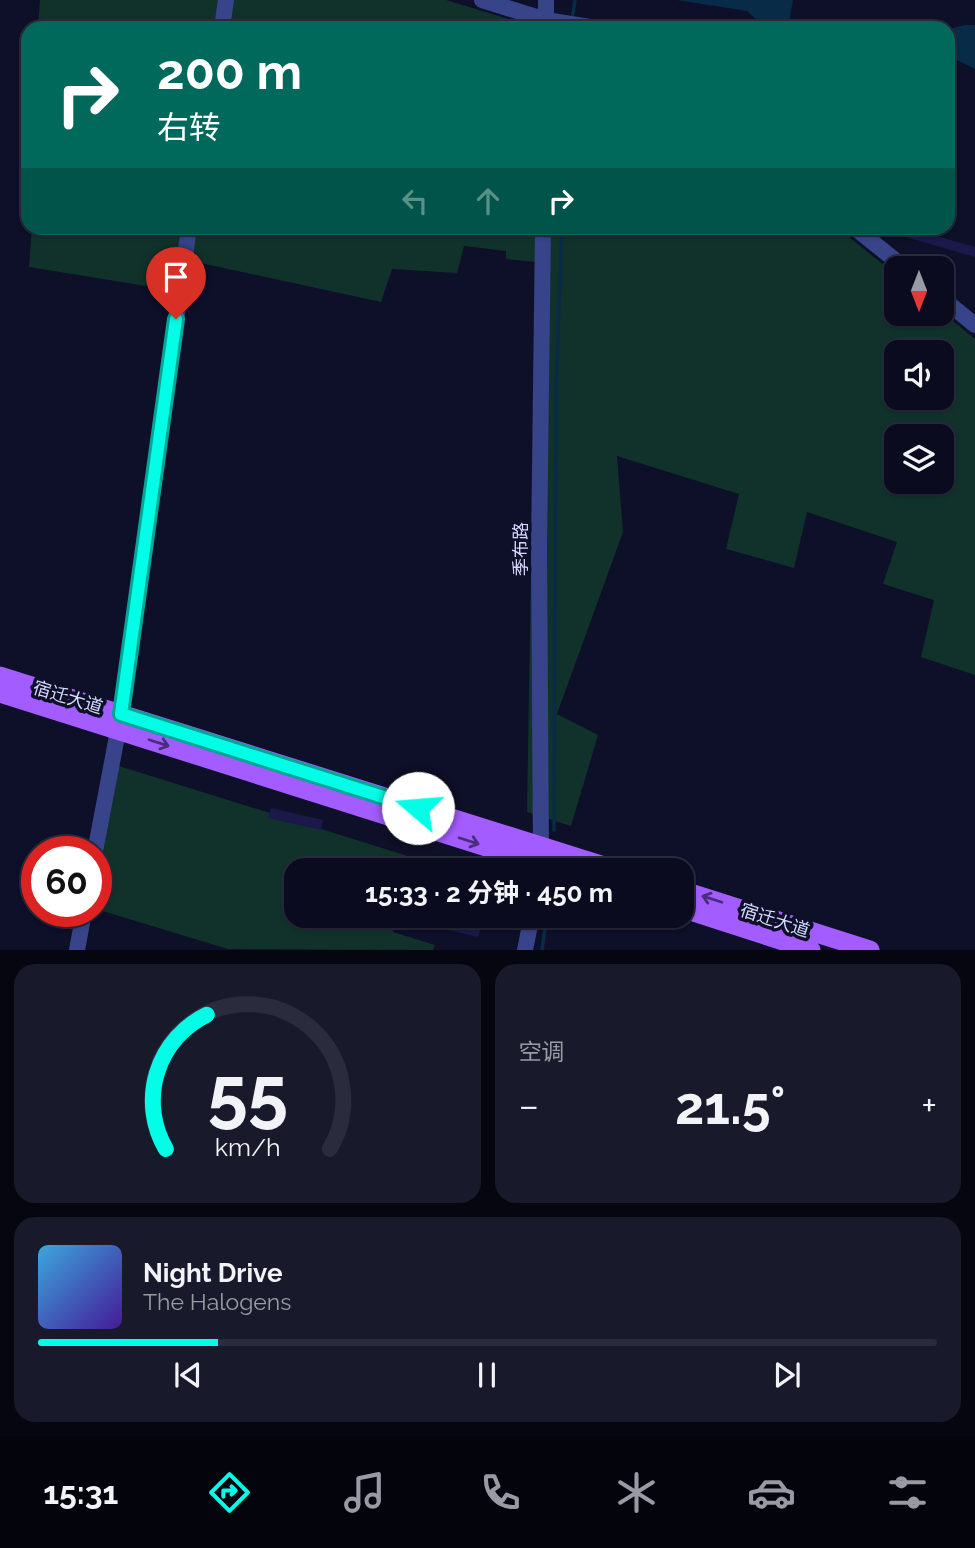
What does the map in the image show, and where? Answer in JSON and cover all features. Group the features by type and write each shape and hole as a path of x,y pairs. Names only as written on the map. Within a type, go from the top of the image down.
{"main road":[{"name":"宿迁大道","path":"0,676 120,722 533,858"},
{"name":"宿迁大道","path":"0,693 120,722"},
{"name":"宿迁大道","path":"694,894 870,950"},
{"name":"宿迁大道","path":"694,912 811,950"}],"street":[{"path":"223,21 226,0"},
{"path":"482,0 538,21"},
{"path":"546,0 546,21"},
{"path":"98,836 120,722 189,235"},
{"name":"季布路","path":"543,235 539,548 545,858"},
{"path":"864,235 890,256"},
{"path":"954,308 975,325"},
{"path":"77,950 81,927"},
{"path":"525,950 529,928"}],"green space":[{"path":"40,0 446,0 517,21 38,21"},
{"path":"31,235 847,235 884,265 884,326 954,326 954,322 975,339 975,675 921,657 934,600 883,584 897,542 807,512 794,568 726,549 739,494 617,456 623,532 557,714 598,735 571,826 527,812 536,262 506,259 506,251 464,246 457,273 392,269 381,302 177,258 171,290 29,267"},
{"path":"119,766 411,857 284,858 284,928 394,928 393,932 435,945 433,950 228,949 112,914 112,836 106,836"}],"water":[{"path":"677,0 793,0 789,21 758,21 747,11"},
{"path":"975,25 975,69 955,59 955,28"}],"building":[{"path":"899,235 933,235 975,247 975,257"},
{"path":"271,808 323,820 321,830 268,818"},
{"path":"442,928 480,928 478,937"}],"waterway":[{"path":"572,19 575,0"},
{"path":"554,830 556,388 562,235"},
{"path":"542,950 545,928"}],"route":[{"path":"176,319 121,714 418,808"}]}
